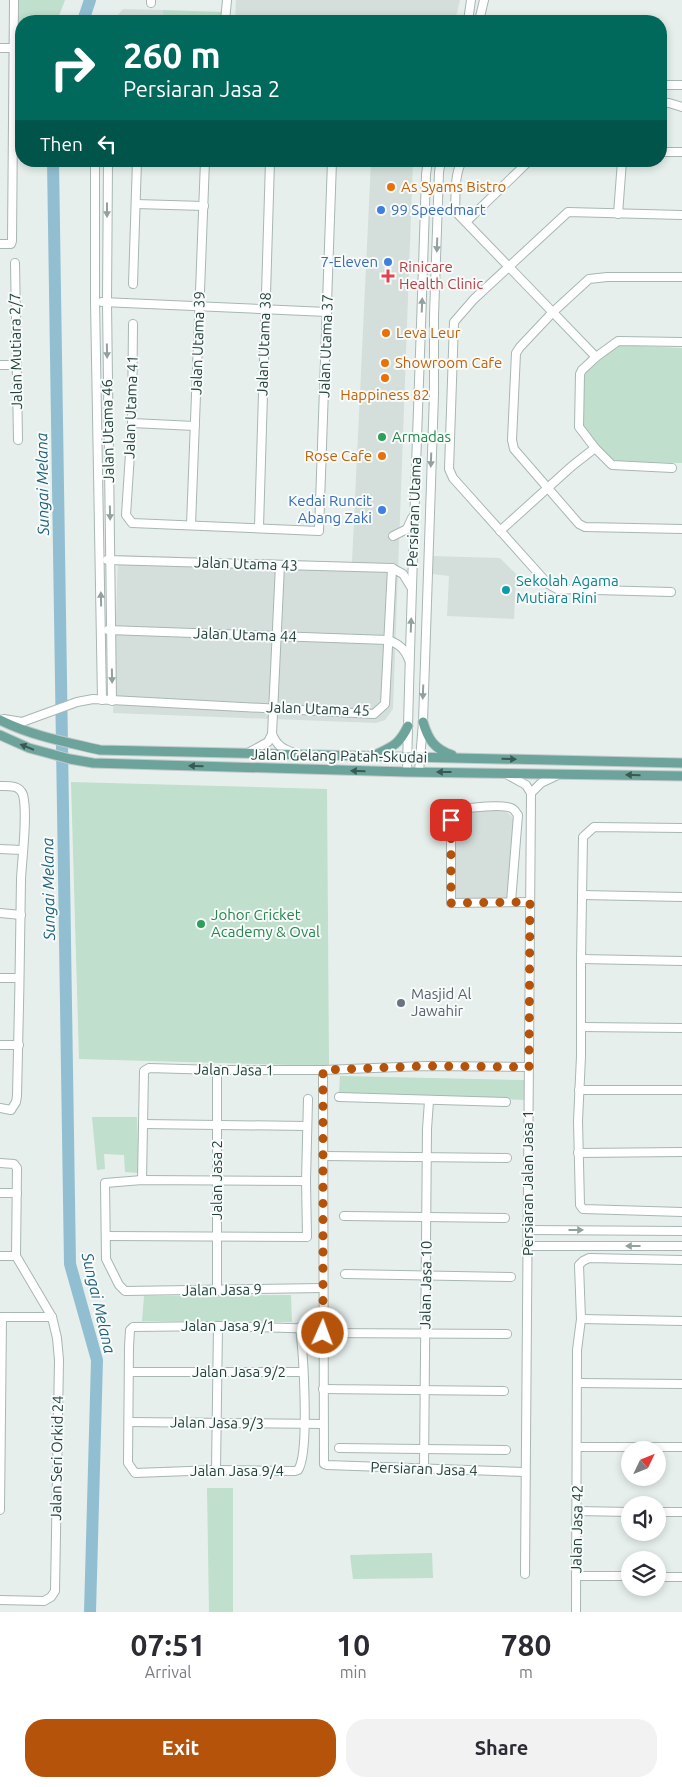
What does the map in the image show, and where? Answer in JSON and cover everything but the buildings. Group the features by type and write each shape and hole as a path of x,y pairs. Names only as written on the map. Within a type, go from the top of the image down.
{"main road":[{"name":"Jalan Gelang Patah-Skudai","path":"0,719 21,731 100,750 682,763"},
{"path":"423,722 428,739 437,749 460,758"},
{"path":"375,756 393,747 401,740 408,726"},
{"name":"Jalan Gelang Patah-Skudai","path":"0,735 29,748 93,763 407,772 682,776"}],"street":[{"path":"0,244 11,244 12,241 14,0"},
{"path":"226,0 226,15"},
{"path":"469,15 471,0"},
{"path":"480,15 484,0"},
{"path":"0,48 13,48"},
{"path":"667,85 682,85"},
{"path":"667,103 682,107"},
{"path":"667,152 682,152"},
{"name":"Jalan Utama 46","path":"95,167 95,301 102,700"},
{"name":"Jalan Utama 46","path":"108,167 107,302 112,701"},
{"path":"133,284 137,167"},
{"name":"Jalan Utama 39","path":"191,525 205,167"},
{"name":"Jalan Utama 38","path":"259,527 270,167"},
{"name":"Jalan Utama 37","path":"259,527 319,531 332,167"},
{"name":"Persiaran Utama","path":"407,772 414,512 427,167"},
{"name":"Persiaran Utama","path":"419,772 423,722 434,394 434,316 440,167"},
{"path":"459,167 456,181 455,211 596,357"},
{"path":"466,222 522,167"},
{"path":"618,214 622,167"},
{"path":"136,204 204,206"},
{"path":"671,592 557,589 548,584 453,478 449,469 453,331 454,322 463,311 568,212 682,216"},
{"name":"Jalan Mutiara 2/7","path":"15,263 18,440"},
{"path":"682,277 607,277 589,279 553,312 516,353 512,440 514,449 579,524 585,527 682,528"},
{"path":"95,301 327,312"},
{"name":"Jalan Utama 41","path":"133,324 132,423 126,515 132,522 191,525"},
{"path":"672,468 612,465 595,448 578,424 580,374 596,357 618,341 682,342"},
{"path":"0,365 16,365"},
{"path":"132,423 195,426"},
{"path":"500,531 595,448"},
{"path":"393,536 407,529 414,512"},
{"path":"191,525 259,527"},
{"name":"Jalan Utama 43","path":"100,560 392,568"},
{"path":"280,564 272,734 276,744 296,754"},
{"path":"392,568 403,574 407,579 412,594"},
{"name":"Jalan Utama 45","path":"0,719 22,722 77,702 93,699 374,714 385,704 392,568"},
{"name":"Jalan Utama 44","path":"101,629 388,640"},
{"path":"388,640 403,648 410,666"},
{"path":"248,752 268,742 272,734"},
{"path":"503,772 526,785 531,793 540,782 562,774"},
{"path":"0,786 18,788 23,796 24,819 19,978 18,1096 11,1110 0,1108"},
{"name":"Persiaran Jalan Jasa 1","path":"525,1574 531,793"},
{"path":"511,902 518,815 513,809 507,807 470,807 456,810 451,820 451,903 530,902"},
{"path":"682,828 594,827 583,837 582,1056 578,1090 580,1206 585,1210 682,1212"},
{"path":"0,849 22,850"},
{"path":"582,895 682,898"},
{"path":"0,914 21,914"},
{"path":"581,959 682,961"},
{"path":"0,978 19,978"},
{"path":"581,1027 682,1028"},
{"path":"0,1045 19,1045"},
{"name":"Jalan Jasa 1","path":"143,1124 145,1069 323,1070 425,1066 529,1067"},
{"name":"Jalan Jasa 2","path":"217,1070 217,1291"},
{"path":"323,1070 323,1424"},
{"path":"578,1090 682,1090"},
{"path":"338,1097 506,1102"},
{"path":"306,1181 217,1182 142,1180 105,1183 106,1236 307,1237 308,1098"},
{"name":"Jalan Jasa 10","path":"424,1469 429,1101"},
{"path":"142,1180 143,1124 307,1126"},
{"path":"578,1153 682,1152"},
{"path":"323,1156 507,1158"},
{"path":"0,1163 16,1165 17,1193 16,1256 0,1256"},
{"path":"0,1193 17,1193"},
{"path":"344,1216 505,1218"},
{"path":"528,1230 682,1231"},
{"name":"Jalan Jasa 9","path":"106,1236 106,1259 121,1288 125,1291 323,1288"},
{"path":"527,1247 682,1246"},
{"name":"Jalan Seri Orkid 24","path":"0,1600 44,1601 51,1597 55,1591 56,1583 55,1510 59,1360 57,1338 52,1318 16,1256"},
{"name":"Jalan Jasa 42","path":"576,1612 579,1265 590,1258 682,1260"},
{"path":"345,1274 512,1277"},
{"path":"0,1510 1,1317 52,1318"},
{"path":"580,1319 682,1321"},
{"path":"216,1470 218,1326"},
{"name":"Jalan Jasa 9/1","path":"129,1372 128,1348 130,1330 133,1327 300,1327 323,1331 507,1334"},
{"name":"Jalan Jasa 9/2","path":"129,1372 303,1372 300,1327"},
{"path":"129,1372 129,1422"},
{"path":"303,1372 304,1424"},
{"path":"578,1383 682,1384"},
{"path":"323,1389 504,1391"},
{"name":"Jalan Jasa 9/3","path":"129,1422 323,1424"},
{"name":"Jalan Jasa 9/4","path":"129,1422 128,1463 136,1473 216,1470 295,1472 298,1470 301,1462 304,1424"},
{"name":"Persiaran Jasa 4","path":"323,1424 324,1464 327,1465 525,1472"},
{"path":"578,1446 682,1447"},
{"path":"339,1448 506,1450"},
{"path":"577,1511 621,1512"},
{"path":"666,1512 682,1512"},
{"path":"576,1576 621,1576"},
{"path":"666,1577 682,1577"}],"shaded area":[{"path":"236,0 460,0 456,15 235,15"},
{"path":"123,9 163,10 163,15 118,15"},
{"path":"371,167 413,167 393,709 385,720 376,723 113,713 118,555 352,562"},
{"path":"432,556 500,558 516,574 514,619 447,616 449,576 432,574"},
{"path":"459,811 506,811 514,819 512,896 508,902 453,900 453,819"}],"green space":[{"path":"19,0 65,0 59,15 19,15"},
{"path":"163,10 222,12 222,15 163,15"},
{"path":"618,345 682,348 682,463 613,462 581,427 583,375"},
{"name":"Johor Cricket Academy & Oval","path":"71,782 327,789 329,1066 79,1059"},
{"path":"340,1076 524,1080 525,1100 339,1093"},
{"path":"92,1117 137,1117 139,1173 125,1172 124,1155 104,1154 105,1169 97,1170"},
{"path":"291,1295 292,1322 142,1321 144,1296"},
{"path":"207,1488 233,1488 233,1612 209,1612"},
{"path":"432,1553 433,1578 353,1579 350,1555"}],"waterway":[{"name":"Sungai Melana","path":"85,15 90,0"},
{"name":"Sungai Melana","path":"53,167 70,1264 97,1360 90,1612"}],"place":[{"name":"As Syams Bistro","path":"391,187"},
{"name":"99 Speedmart","path":"381,210"},
{"name":"7-Eleven","path":"388,262"},
{"name":"Rinicare Health Clinic","path":"388,276"},
{"name":"Leva Leur","path":"386,333"},
{"name":"Showroom Cafe","path":"385,363"},
{"name":"Happiness 82","path":"385,378"},
{"name":"Armadas","path":"382,437"},
{"name":"Rose Cafe","path":"382,456"},
{"name":"Kedai Runcit Abang Zaki","path":"382,510"},
{"name":"Sekolah Agama Mutiara Rini","path":"506,590"},
{"name":"Johor Cricket Academy & Oval","path":"201,924"},
{"name":"Masjid Al Jawahir","path":"401,1003"}],"route":[{"path":"323,1333 323,1070 425,1066 529,1067 530,902 451,903 451,820"}]}
